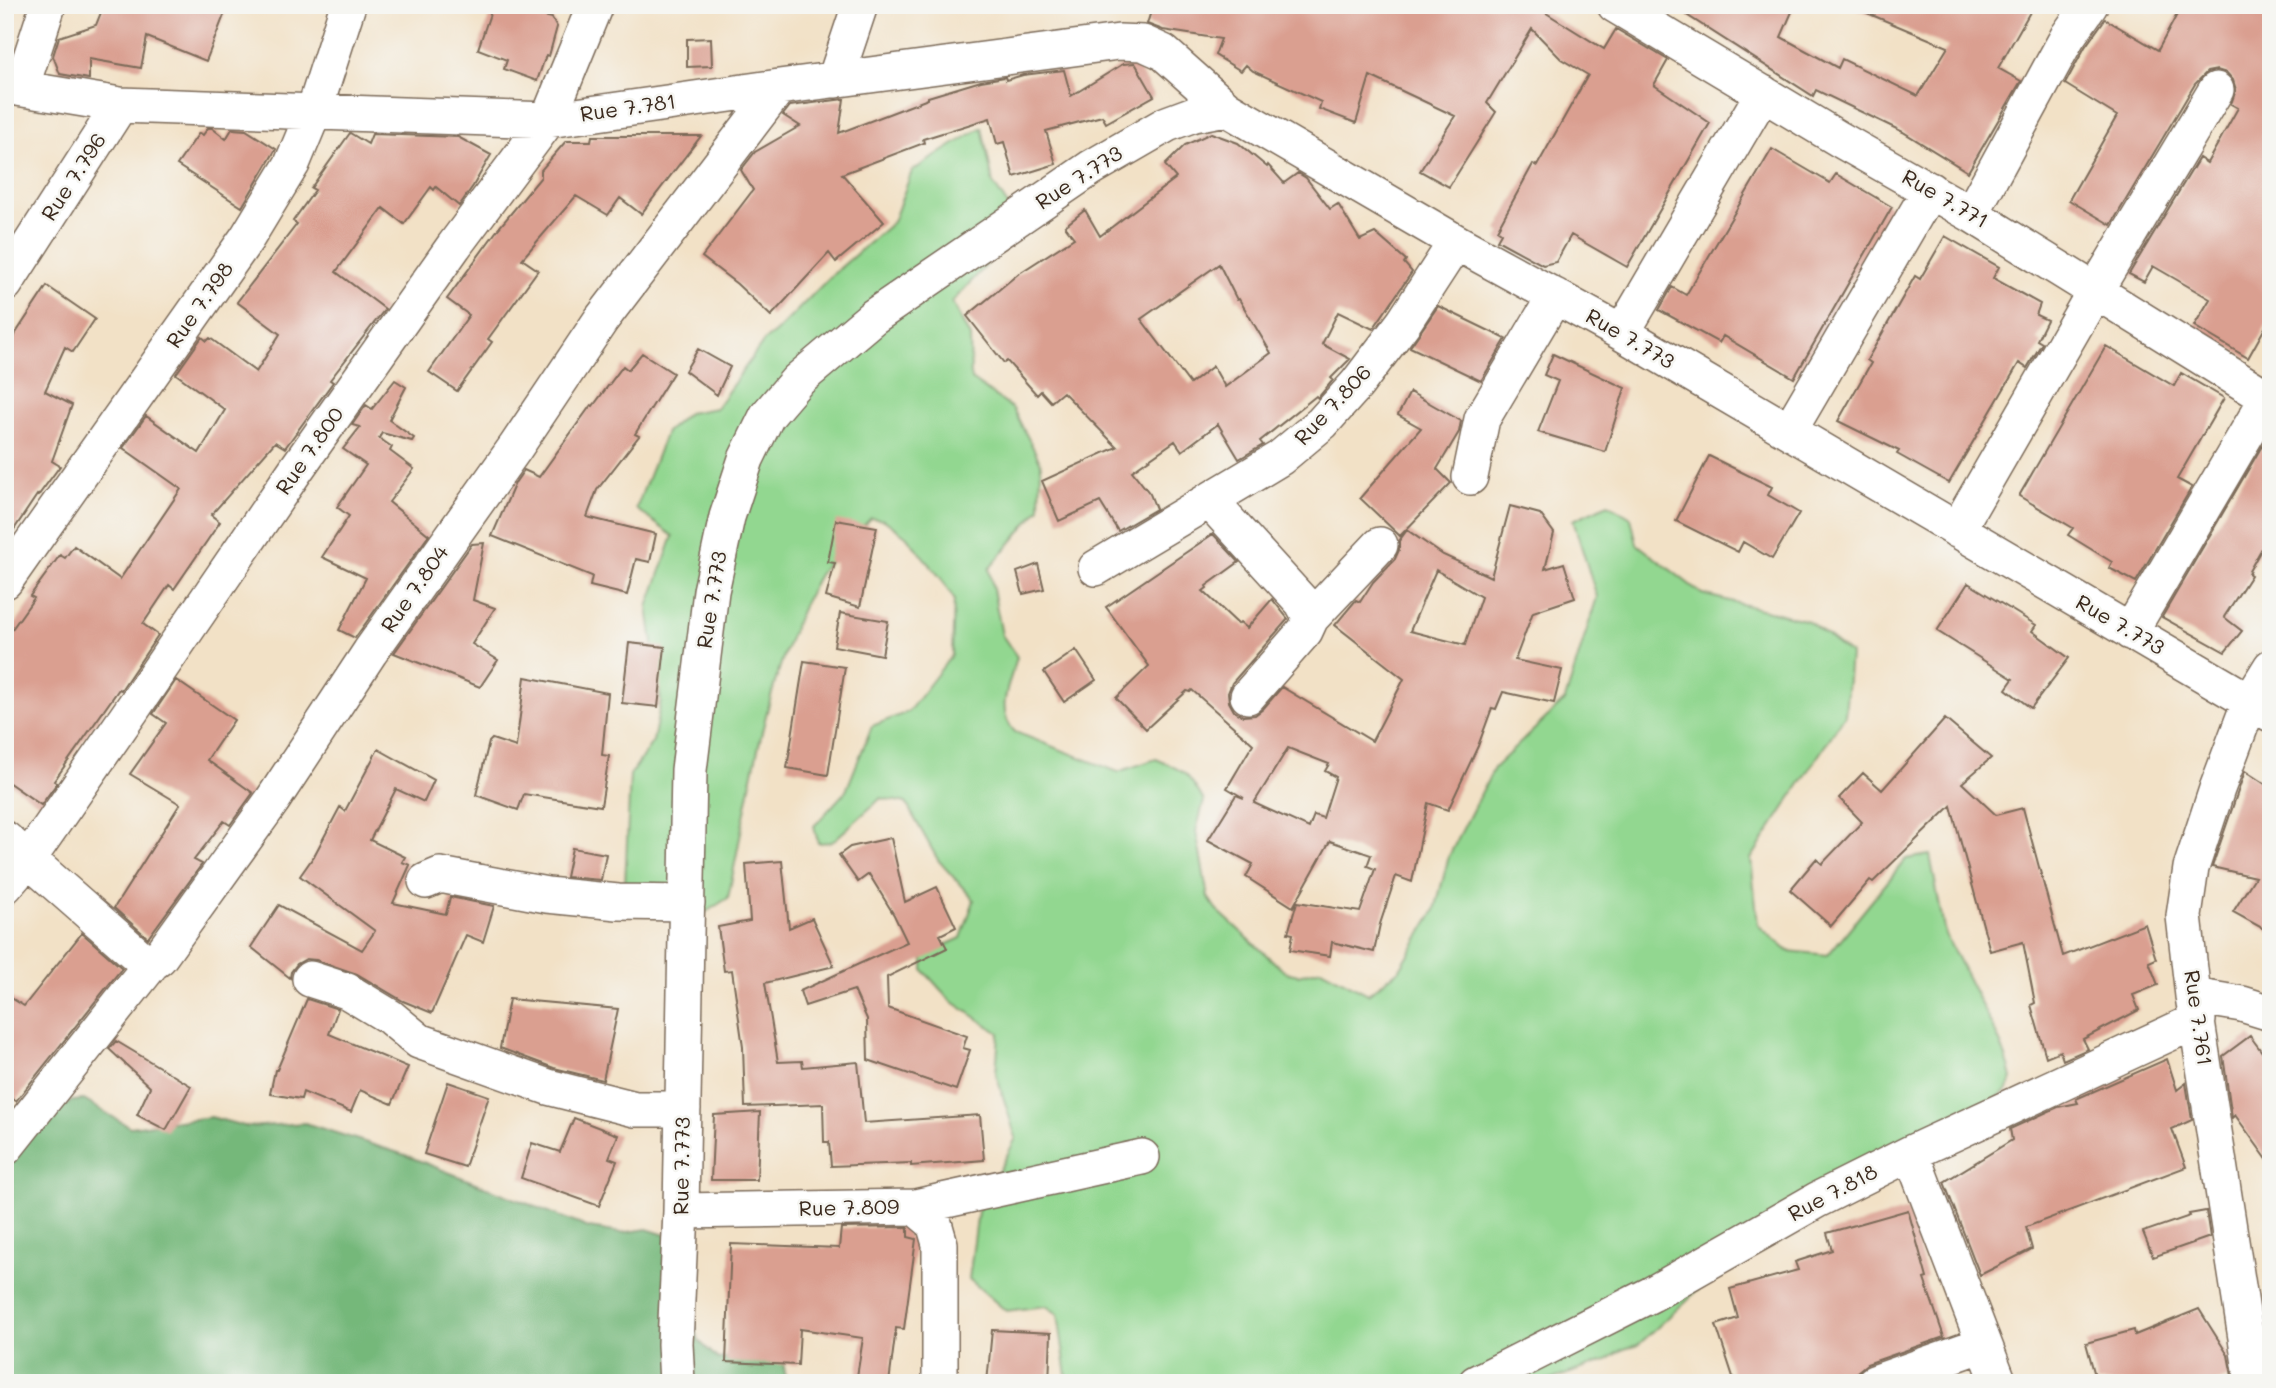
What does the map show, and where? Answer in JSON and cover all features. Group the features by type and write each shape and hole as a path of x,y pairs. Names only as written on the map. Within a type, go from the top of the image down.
{"street":[{"path":"13,87 48,5"},
{"name":"Rue 7.798","path":"5,581 247,238 292,164 314,111 348,5"},
{"name":"Rue 7.800","path":"5,886 17,849 295,471 454,246 548,120 595,5"},
{"path":"835,80 860,5"},
{"name":"Rue 7.771","path":"1615,5 1971,214 2270,397"},
{"path":"1971,214 2068,36 2090,5"},
{"name":"Rue 7.781","path":"13,87 120,105 548,120 1119,42 1143,43 1163,52 1226,108"},
{"name":"Rue 7.804","path":"5,1148 152,963 159,958 272,801 370,652 601,320 779,87"},
{"path":"1957,530 2095,291 2216,90"},
{"path":"1622,333 1763,93"},
{"name":"Rue 7.796","path":"5,284 120,105"},
{"name":"Rue 7.773","path":"677,1383 675,1344 681,1211 689,771 711,591 727,516 746,459 767,416 797,381 873,317 1079,176 1167,124 1194,114 1226,108 1456,242 1622,333 2261,708"},
{"path":"1789,431 1930,190"},
{"name":"Rue 7.806","path":"1096,568 1280,458 1322,423 1357,384 1404,322 1456,242"},
{"path":"1470,477 1482,419 1555,296"},
{"path":"2130,632 2270,397"},
{"path":"1209,500 1302,602 1311,618"},
{"path":"1248,696 1305,631 1311,618 1380,545"},
{"name":"Rue 7.761","path":"2253,1383 2195,1008 2184,916 2191,868 2217,789 2261,708 2271,667"},
{"path":"17,849 134,953 152,963"},
{"path":"426,881 440,875 547,895 618,902 687,903"},
{"path":"310,979 347,991 390,1017 419,1041 548,1087 635,1109 682,1109"},
{"path":"2195,1008 2242,1004 2271,1013"},
{"name":"Rue 7.818","path":"1476,1383 1652,1294 1817,1200 2195,1008"},
{"path":"1911,1153 1999,1383"},
{"path":"915,1207 1142,1157"},
{"name":"Rue 7.809","path":"681,1211 915,1207 934,1223 940,1244 940,1383"},
{"path":"1874,1383 1984,1344"}],"green space":[{"path":"982,127 993,183 1022,227 952,302 970,337 971,379 1013,409 1041,463 1040,508 989,569 1002,635 1017,657 1005,705 1005,715 1015,732 1118,772 1156,759 1185,774 1204,801 1196,831 1208,897 1216,909 1285,972 1298,975 1321,969 1368,994 1400,969 1435,910 1449,856 1494,768 1565,700 1597,597 1573,520 1608,504 1631,518 1637,544 1702,594 1808,621 1850,654 1845,715 1751,859 1758,925 1788,951 1828,955 1906,859 1930,855 1945,934 2000,1042 2009,1066 2012,1079 2006,1091 1871,1186 1700,1288 1638,1345 1624,1349 1607,1360 1542,1383 1068,1383 1058,1314 1046,1306 1006,1311 969,1279 978,1211 1016,1138 996,1074 999,1033 950,1000 923,970 923,955 961,938 974,900 938,860 906,803 881,798 832,842 818,843 814,826 846,791 872,726 908,712 952,655 954,599 940,577 906,536 884,520 871,518 817,578 799,615 772,694 752,776 728,898 706,912 628,898 625,885 630,775 653,741 661,701 648,607 673,536 636,509 666,432 688,413 716,408 764,341 832,275 893,222 912,171"},
{"path":"84,1100 130,1127 211,1117 248,1127 305,1123 405,1155 589,1228 621,1233 647,1229 697,1245 692,1316 699,1341 718,1359 770,1353 782,1357 787,1383 5,1383 5,1113 25,1124 51,1116 72,1101"}],"building":[{"path":"104,5 228,5 206,61 147,37 141,68 89,59 89,79 60,74 53,56 59,37 96,25"},
{"path":"493,5 535,5 532,13 552,18 557,27 549,56 546,55 537,81 504,69 507,60 478,49"},
{"path":"1153,5 1547,5 1543,11 1604,49 1616,29 1668,60 1654,85 1710,123 1627,267 1571,235 1556,262 1543,265 1497,240 1501,233 1497,230 1533,164 1537,166 1588,75 1561,59 1532,29 1487,103 1496,112 1449,187 1420,171 1455,116 1370,76 1356,123 1319,109 1321,102 1253,71 1246,65 1241,71 1215,55 1221,39 1163,30 1147,24"},
{"path":"1671,5 1795,5 1781,37 1838,68 1842,59 1918,96 1948,47 1848,5 2034,5 1998,68 2021,81 1968,172 1903,132 1816,90 1813,96"},
{"path":"2182,5 2271,5 2271,317 2248,358 2194,326 2210,299 2153,266 2144,282 2129,274 2199,158 2207,163 2238,108 2231,104 2236,90 2227,73 2217,70 2207,72 2195,84 2111,225 2069,200 2117,116 2065,84 2085,47 2105,19 2158,50"},
{"path":"711,38 712,66 687,67 687,39"},
{"path":"1135,63 1154,96 1106,123 1102,116 1046,131 1056,164 1014,177 1004,142 997,144 990,118 923,139 924,143 842,174 884,222 836,262 829,253 771,316 737,284 702,257 753,190 741,170 755,152 800,126 783,115 790,106 844,99 839,133 928,97 981,81 1005,77 1006,80 1064,70 1071,96 1123,64"},
{"path":"208,128 226,139 232,129 246,130 276,149 242,207 177,165 199,133 203,135"},
{"path":"350,133 368,144 372,134 458,137 491,155 459,206 436,187 434,190 431,187 404,224 383,208 336,272 385,309 330,380 333,382 285,448 275,442 211,515 220,522 174,589 169,585 143,624 158,635 54,781 57,783 41,805 5,780 5,639 34,598 30,596 60,555 65,558 74,546 120,579 181,489 123,448 146,416 199,453 225,410 176,374 202,337 207,341 210,338 256,372 280,334 237,302 297,224 293,221 315,190 311,188"},
{"path":"1211,133 1238,143 1267,167 1268,165 1284,183 1298,173 1306,178 1330,209 1338,204 1360,240 1375,233 1406,260 1404,263 1412,272 1373,329 1338,312 1322,344 1350,359 1331,378 1333,380 1318,398 1316,396 1260,441 1263,445 1239,459 1218,424 1182,451 1175,441 1132,471 1150,494 1156,509 1118,531 1100,502 1059,521 1042,481 1117,447 1063,392 1051,402 1041,391 1037,395 1007,361 1004,363 967,316 1018,274 1074,238 1065,226 1085,210 1100,236 1176,178 1165,165 1185,145","holes":["1219,264 1237,300 1239,299 1271,353 1225,387 1213,366 1190,384 1141,319"]},
{"path":"592,136 701,136 641,214 620,198 608,215 576,196 522,259 538,270 488,339 492,342 457,391 429,372 469,315 447,299 498,229 541,177 541,170 566,141 591,141"},
{"path":"1772,149 1830,183 1836,174 1892,207 1794,378 1723,336 1719,343 1659,310 1672,287 1686,295"},
{"path":"1945,236 1999,267 1993,278 2040,304 2036,315 2047,320 2037,340 2042,343 2027,368 2019,363 1949,483 1897,454 1899,451 1838,421 1871,363 1867,360 1915,276 1920,279"},
{"path":"47,286 95,319 73,352 65,347 45,391 72,405 52,461 60,466 5,543 5,363 16,333"},
{"path":"1438,306 1506,339 1481,381 1410,347"},
{"path":"2106,346 2174,386 2181,373 2224,398 2177,479 2192,487 2136,582 2109,568 2112,562 2068,535 2073,528 2019,496"},
{"path":"698,349 730,367 717,395 685,371"},
{"path":"642,353 673,373 635,434 639,436 597,490 587,517 656,534 650,562 636,559 627,595 590,586 592,576 492,536 515,483 524,470 539,477 623,366 628,370"},
{"path":"1553,354 1625,388 1605,452 1538,432 1558,381 1544,375"},
{"path":"395,380 406,387 389,420 414,438 412,441 382,433 379,438 392,447 390,451 414,469 389,502 429,535 355,638 339,630 366,578 322,557 349,516 337,507 366,465 343,449 360,427 352,425 366,405 372,409"},
{"path":"1410,392 1461,421 1459,432 1437,469 1451,483 1400,536 1360,498 1421,428 1398,415"},
{"path":"2262,446 2271,451 2271,532 2248,573 2251,575 2224,617 2242,631 2225,652 2162,617"},
{"path":"1709,456 1772,487 1768,495 1799,513 1772,559 1743,542 1738,552 1676,521"},
{"path":"1510,506 1540,514 1554,533 1545,569 1564,563 1575,598 1533,612 1515,660 1562,670 1554,703 1503,692 1496,709 1492,708 1478,746 1448,810 1428,803 1412,882 1396,876 1374,952 1332,942 1330,956 1290,950 1293,934 1288,933 1297,902 1360,912 1375,869 1367,866 1371,855 1330,841 1293,907 1246,877 1253,864 1208,840 1236,795 1244,798 1227,788 1253,744 1192,690 1187,691 1146,729 1116,698 1149,666 1106,607 1213,534 1239,562 1203,591 1238,624 1240,622 1247,628 1272,599 1288,619 1232,683 1228,693 1234,711 1243,716 1255,715 1282,687 1372,741 1404,679 1335,625 1356,600 1360,602 1373,582 1395,559 1399,541 1407,530 1443,555 1491,577","holes":["1436,570 1481,597 1465,645 1410,631","1288,748 1329,764 1325,771 1336,777 1323,818 1314,815 1309,828 1254,803"]},
{"path":"836,520 877,527 860,607 826,597 835,563 828,562"},
{"path":"484,543 473,600 495,608 472,644 498,660 480,687 394,653 472,544"},
{"path":"1038,564 1044,589 1023,594 1017,572"},
{"path":"1968,583 2036,625 2032,631 2069,658 2031,708 2006,689 2013,679 1937,631"},
{"path":"840,613 888,621 882,655 834,646"},
{"path":"629,643 665,647 658,707 622,703"},
{"path":"1076,650 1096,680 1064,702 1044,672"},
{"path":"804,661 845,667 828,775 787,768"},
{"path":"525,677 608,693 602,755 609,756 601,806 524,794 518,810 476,795 489,742 492,739 516,747"},
{"path":"176,680 234,720 207,760 253,793 230,825 224,821 194,860 202,864 148,938 114,908 180,804 130,774 166,723 153,714"},
{"path":"1945,719 1991,758 1962,783 1996,815 2023,808 2063,956 2145,924 2156,959 2149,962 2158,985 2133,995 2139,1010 2083,1039 2088,1049 2063,1060 2060,1051 2046,1057 2031,1005 2035,1003 2023,942 1990,951 1951,806 1873,882 1870,880 1831,926 1790,890 1816,859 1822,864 1862,822 1839,798 1863,773 1882,790"},
{"path":"378,749 434,780 424,802 396,789 370,840 405,857 402,862 410,865 393,903 446,914 450,897 494,906 483,942 466,935 432,1013 403,1001 357,974 316,960 306,959 297,964 290,978 251,947 279,905 362,950 375,931 300,876 340,807 345,811"},
{"path":"2245,771 2271,788 2271,933 2233,912 2255,877 2212,867"},
{"path":"891,838 905,902 937,887 956,927 940,935 947,948 887,977 888,1008 967,1036 963,1048 970,1050 956,1090 868,1060 867,1019 854,990 805,1006 800,991 907,942 869,874 858,882 839,855 850,847"},
{"path":"572,848 606,854 601,880 566,877"},
{"path":"782,861 789,928 812,918 834,966 765,983 778,1062 802,1061 803,1067 858,1062 864,1123 980,1115 984,1160 911,1166 911,1163 831,1166 829,1142 824,1142 823,1104 745,1107 743,1047 732,970 724,971 718,927 750,921 746,864"},
{"path":"82,933 122,968 16,1101 5,1094 5,994 24,1006"},
{"path":"307,999 338,1009 329,1034 408,1067 392,1104 360,1090 351,1112 303,1092 301,1099 270,1094 275,1070"},
{"path":"509,999 618,1009 603,1080 554,1068 500,1048"},
{"path":"2250,1036 2271,1064 2271,1165 2235,1115 2232,1118 2223,1056"},
{"path":"116,1041 191,1086 166,1130 137,1115 150,1087 109,1049"},
{"path":"2167,1059 2177,1090 2186,1083 2192,1120 2172,1129 2186,1167 2026,1227 2032,1249 1980,1275 1944,1182 2012,1140 2010,1129 2058,1107 2078,1103 2076,1099"},
{"path":"448,1082 489,1096 465,1167 424,1154"},
{"path":"760,1112 757,1180 711,1180 714,1115"},
{"path":"574,1118 618,1135 609,1158 617,1161 599,1206 521,1178 532,1143 560,1152"},
{"path":"1908,1210 1927,1278 1924,1279 1944,1337 1867,1364 1858,1371 1854,1383 1735,1383 1716,1325 1738,1318 1730,1289 1798,1270 1795,1262 1832,1250 1827,1233"},
{"path":"2206,1211 2210,1237 2153,1257 2143,1232 2190,1216 2189,1214"},
{"path":"908,1227 908,1237 916,1239 904,1329 896,1328 889,1383 856,1383 863,1338 800,1329 798,1365 726,1362 731,1244 839,1248 841,1228"},
{"path":"2199,1309 2228,1355 2232,1376 2214,1383 2097,1383 2086,1343 2134,1330 2135,1335"},
{"path":"992,1330 1051,1333 1049,1383 987,1383"}]}
